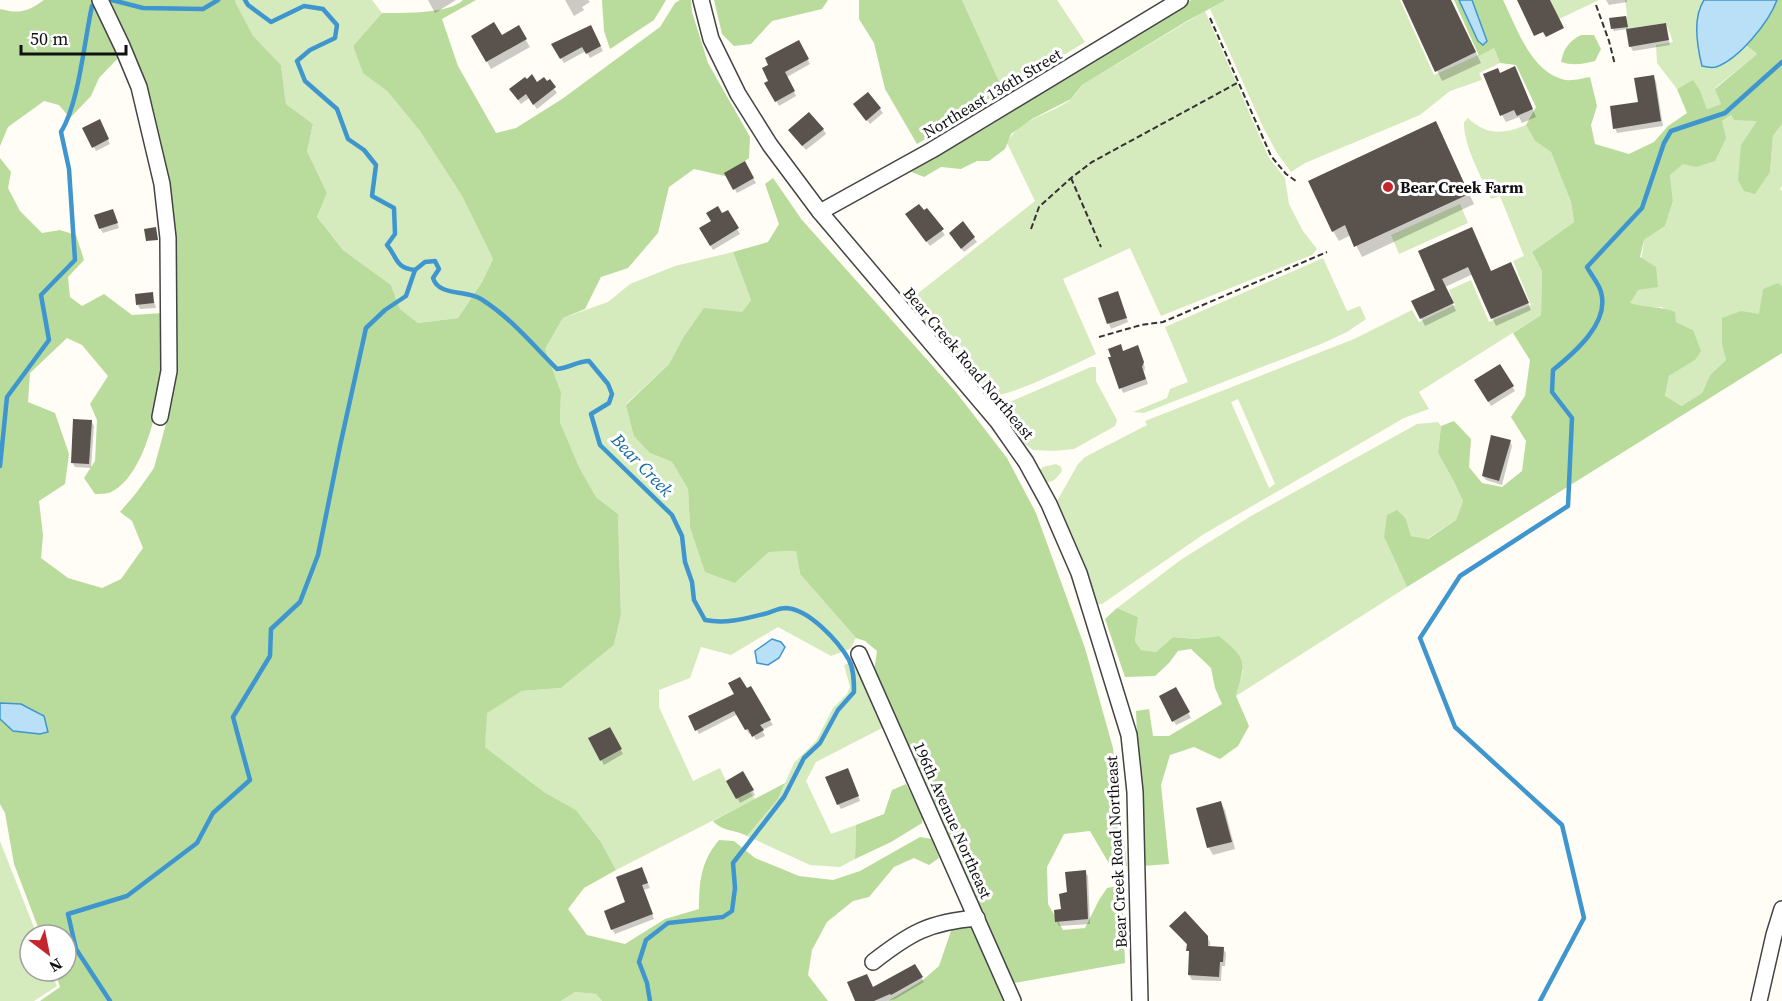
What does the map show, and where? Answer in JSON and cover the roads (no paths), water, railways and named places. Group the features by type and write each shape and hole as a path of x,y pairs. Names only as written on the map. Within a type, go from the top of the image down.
{"street":[{"path":"100,0 139,87 162,184 168,238 169,371 160,417"},
{"name":"Bear Creek Road Northeast","path":"700,0 711,39 738,94 770,146 820,212 998,422 1026,462 1044,494 1079,573 1129,735 1135,792 1140,1001"},
{"name":"Northeast 136th Street","path":"820,212 932,150 1180,0"},
{"name":"196th Avenue Northeast","path":"859,654 1013,1001"},
{"path":"1759,1001 1782,909"},
{"path":"873,962 913,933 931,925 977,918"}],"water":[{"path":"1459,0 1472,0 1487,41 1483,45 1478,41"},
{"path":"1704,0 1777,0 1767,19 1752,39 1725,63 1713,67 1702,66 1697,41 1698,15"},
{"path":"772,639 781,642 785,647 779,658 768,665 757,663 755,651"},
{"path":"0,703 21,704 44,716 48,732 40,734 13,731 0,719"}],"waterway":[{"path":"112,0 143,8 203,9 218,0"},
{"name":"Bear Creek","path":"245,0 248,5 271,22 304,6 323,9 337,25 335,38 310,50 297,61 305,81 337,109 348,139 364,150 376,165 372,196 394,208 395,234 387,245 400,265 415,270 425,262 435,261 439,269 433,278 440,288 475,296 492,306 557,369 589,361 608,384 612,394 609,403 591,414 600,445 672,515 682,536 685,562 692,582 694,600 705,620 734,620 786,608 795,610 822,628 838,644 851,664 854,692 838,710 820,743 804,758 784,797 733,863 735,888 732,911 723,917 668,923 646,940 639,962 647,983 650,1001"},
{"path":"0,466 7,397 49,340 41,295 75,260 69,169 61,132 77,89 92,6"},
{"path":"1540,1001 1584,918 1562,825 1455,727 1420,638 1460,576 1568,506 1572,418 1552,392 1553,370 1580,346 1595,326 1602,304 1601,292 1587,267 1642,208 1664,143 1671,131 1725,113 1782,62"},
{"path":"110,1001 76,949 68,914 127,896 197,843 213,813 250,780 233,717 270,656 271,629 300,602 318,555 366,328 385,310 406,296 415,270"}],"place":[{"name":"Bear Creek Farm","path":"1388,187"}]}
